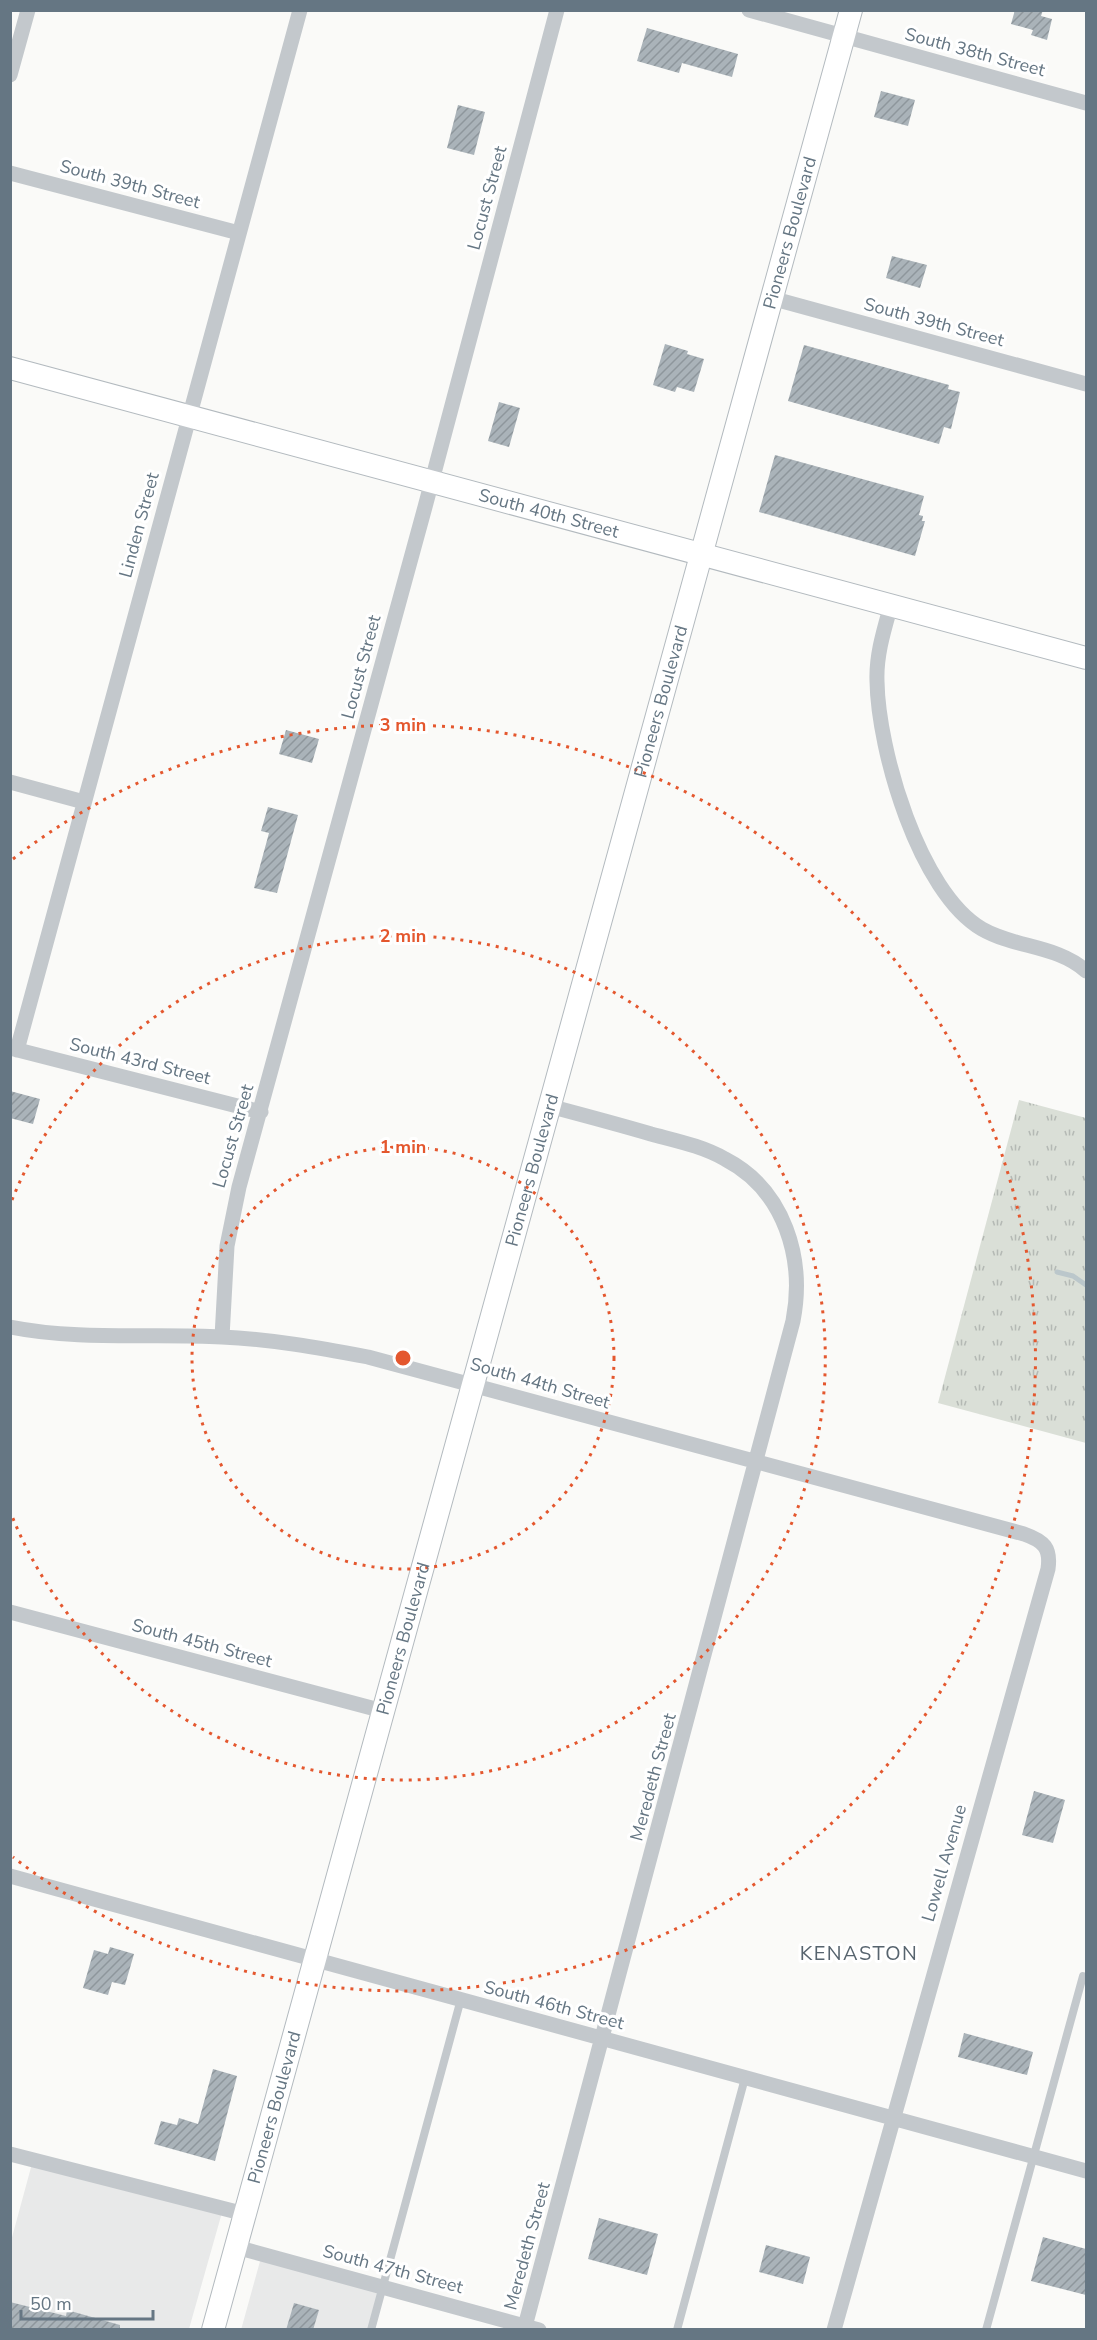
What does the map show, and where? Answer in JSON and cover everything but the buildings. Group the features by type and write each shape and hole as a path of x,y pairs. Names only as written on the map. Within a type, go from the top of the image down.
{"main road":[{"name":"Pioneers Boulevard","path":"213,2330 851,10"},
{"name":"South 40th Street","path":"10,368 1086,658"}],"street":[{"path":"10,75 28,10"},
{"name":"Linden Street","path":"14,1049 84,802 300,10"},
{"name":"Locust Street","path":"222,1337 223,1280 232,1216 432,482 557,10"},
{"name":"South 38th Street","path":"749,10 1086,103"},
{"name":"South 39th Street","path":"10,173 239,233"},
{"name":"South 39th Street","path":"771,298 1086,384"},
{"path":"891,605 880,646 877,679 886,754 913,834 934,874 953,904 981,928 1000,937 1061,954 1076,961 1086,970"},
{"path":"10,782 84,802"},
{"name":"South 43rd Street","path":"14,1049 261,1112"},
{"name":"Meredeth Street","path":"530,2328 797,1300 796,1261 788,1232 768,1195 749,1176 728,1160 703,1148 549,1106"},
{"name":"South 44th Street","path":"10,1327 126,1337 222,1337 325,1349 473,1384 756,1464 1023,1534 1038,1539 1046,1545"},
{"name":"Lowell Avenue","path":"834,2330 1048,1569 1050,1555 1046,1545"},
{"name":"South 45th Street","path":"10,1612 383,1711"},
{"name":"South 46th Street","path":"10,1876 1086,2171"},
{"path":"10,2154 245,2214"},
{"name":"South 47th Street","path":"236,2247 530,2328"}],"lane":[{"path":"986,2330 1083,1976"},
{"path":"370,2330 461,2000"},
{"path":"677,2330 745,2078"}],"shaded area":[{"path":"33,2160 223,2209 189,2329 11,2330 11,2241"},
{"path":"262,2254 382,2287 371,2329 241,2330"}],"green space":[{"path":"1019,1100 1086,1118 1086,1443 938,1403"}],"waterway":[{"path":"1057,1272 1073,1276 1086,1285"}],"district":[{"name":"KENASTON","path":"859,1953"}]}
